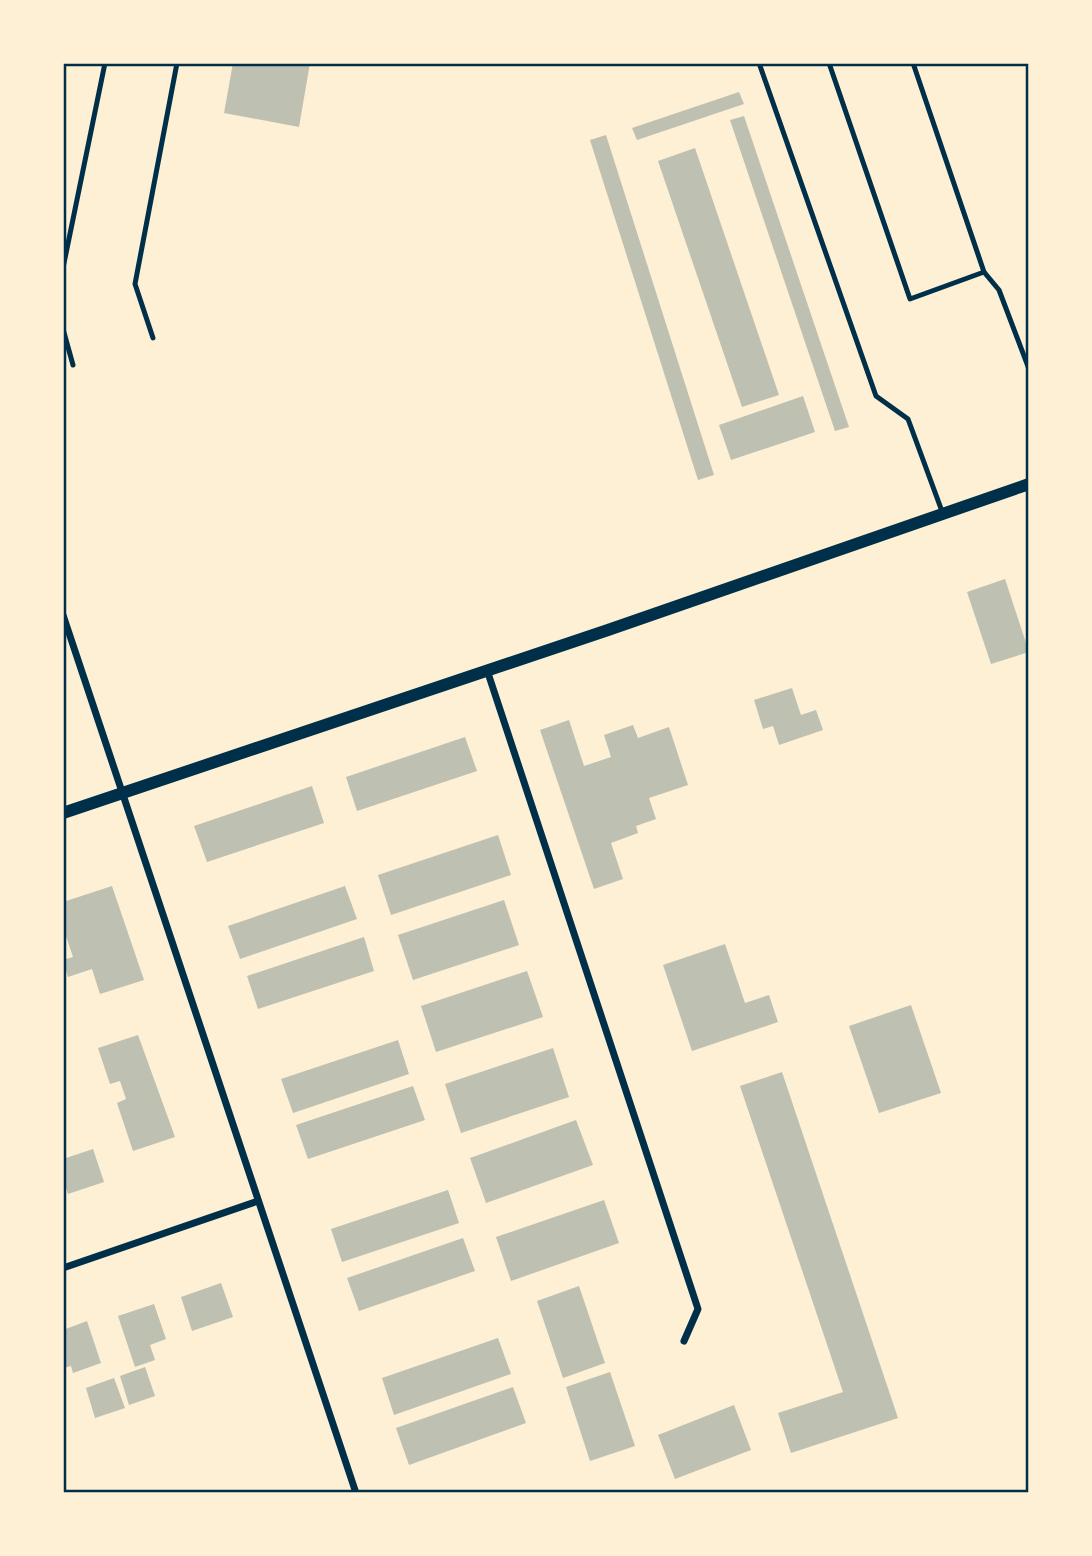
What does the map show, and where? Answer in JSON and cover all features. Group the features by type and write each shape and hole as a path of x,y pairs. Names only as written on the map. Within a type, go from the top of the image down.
{"street":[{"path":"63,813 621,626 1029,484"},
{"path":"63,615 356,1493"},
{"path":"487,669 698,1309 684,1341"},
{"path":"63,1268 258,1200"}],"lane":[{"path":"63,268 104,63"},
{"path":"153,338 135,284 177,63"},
{"path":"760,63 876,397 908,419 943,514"},
{"path":"828,63 910,299 984,272"},
{"path":"913,63 984,272 999,290 1029,369"},
{"path":"63,329 73,365"}],"building":[{"path":"233,63 310,63 299,127 224,113"},
{"path":"739,92 744,104 637,140 632,128"},
{"path":"744,116 849,427 835,431 730,120"},
{"path":"606,135 714,475 698,480 590,140"},
{"path":"695,148 779,395 742,407 658,161"},
{"path":"803,396 815,432 731,460 719,425"},
{"path":"1005,579 1029,652 991,664 967,592"},
{"path":"792,688 801,715 816,710 823,730 779,745 773,726 763,729 754,700"},
{"path":"569,720 584,766 611,757 604,735 633,725 638,738 669,727 688,785 649,798 656,819 636,826 638,833 611,843 623,879 594,889 540,730"},
{"path":"465,737 477,771 357,811 346,777"},
{"path":"312,786 324,823 207,862 194,826"},
{"path":"498,835 511,875 391,915 378,875"},
{"path":"112,886 144,980 100,994 92,969 68,977 63,960 73,957 63,927 63,902"},
{"path":"345,886 357,919 240,959 228,926"},
{"path":"504,900 519,945 413,980 398,935"},
{"path":"364,937 374,971 258,1009 247,976"},
{"path":"725,944 745,1003 769,995 778,1022 692,1051 663,965"},
{"path":"527,971 543,1017 436,1052 421,1006"},
{"path":"911,1005 941,1093 879,1113 849,1026"},
{"path":"138,1035 175,1137 133,1151 117,1103 126,1099 120,1081 110,1084 98,1048"},
{"path":"398,1040 409,1074 293,1113 281,1079"},
{"path":"553,1048 569,1097 461,1133 445,1084"},
{"path":"782,1072 898,1418 791,1453 778,1413 843,1392 740,1086"},
{"path":"413,1086 425,1120 308,1159 296,1125"},
{"path":"576,1120 593,1165 486,1203 470,1158"},
{"path":"93,1149 104,1182 68,1194 63,1178 63,1159"},
{"path":"448,1190 459,1223 342,1262 331,1229"},
{"path":"604,1200 619,1243 511,1281 496,1237"},
{"path":"463,1238 475,1271 359,1311 347,1278"},
{"path":"221,1283 233,1317 192,1331 181,1297"},
{"path":"579,1286 605,1363 563,1378 537,1301"},
{"path":"154,1304 166,1339 150,1345 155,1360 135,1367 118,1316"},
{"path":"87,1321 101,1363 73,1373 71,1366 63,1368 63,1330"},
{"path":"498,1338 511,1374 394,1415 382,1378"},
{"path":"145,1367 155,1396 129,1405 120,1376"},
{"path":"610,1372 635,1446 590,1461 566,1387"},
{"path":"114,1378 125,1408 95,1418 86,1388"},
{"path":"513,1387 526,1423 409,1465 396,1428"},
{"path":"734,1405 751,1450 675,1479 658,1435"}]}
